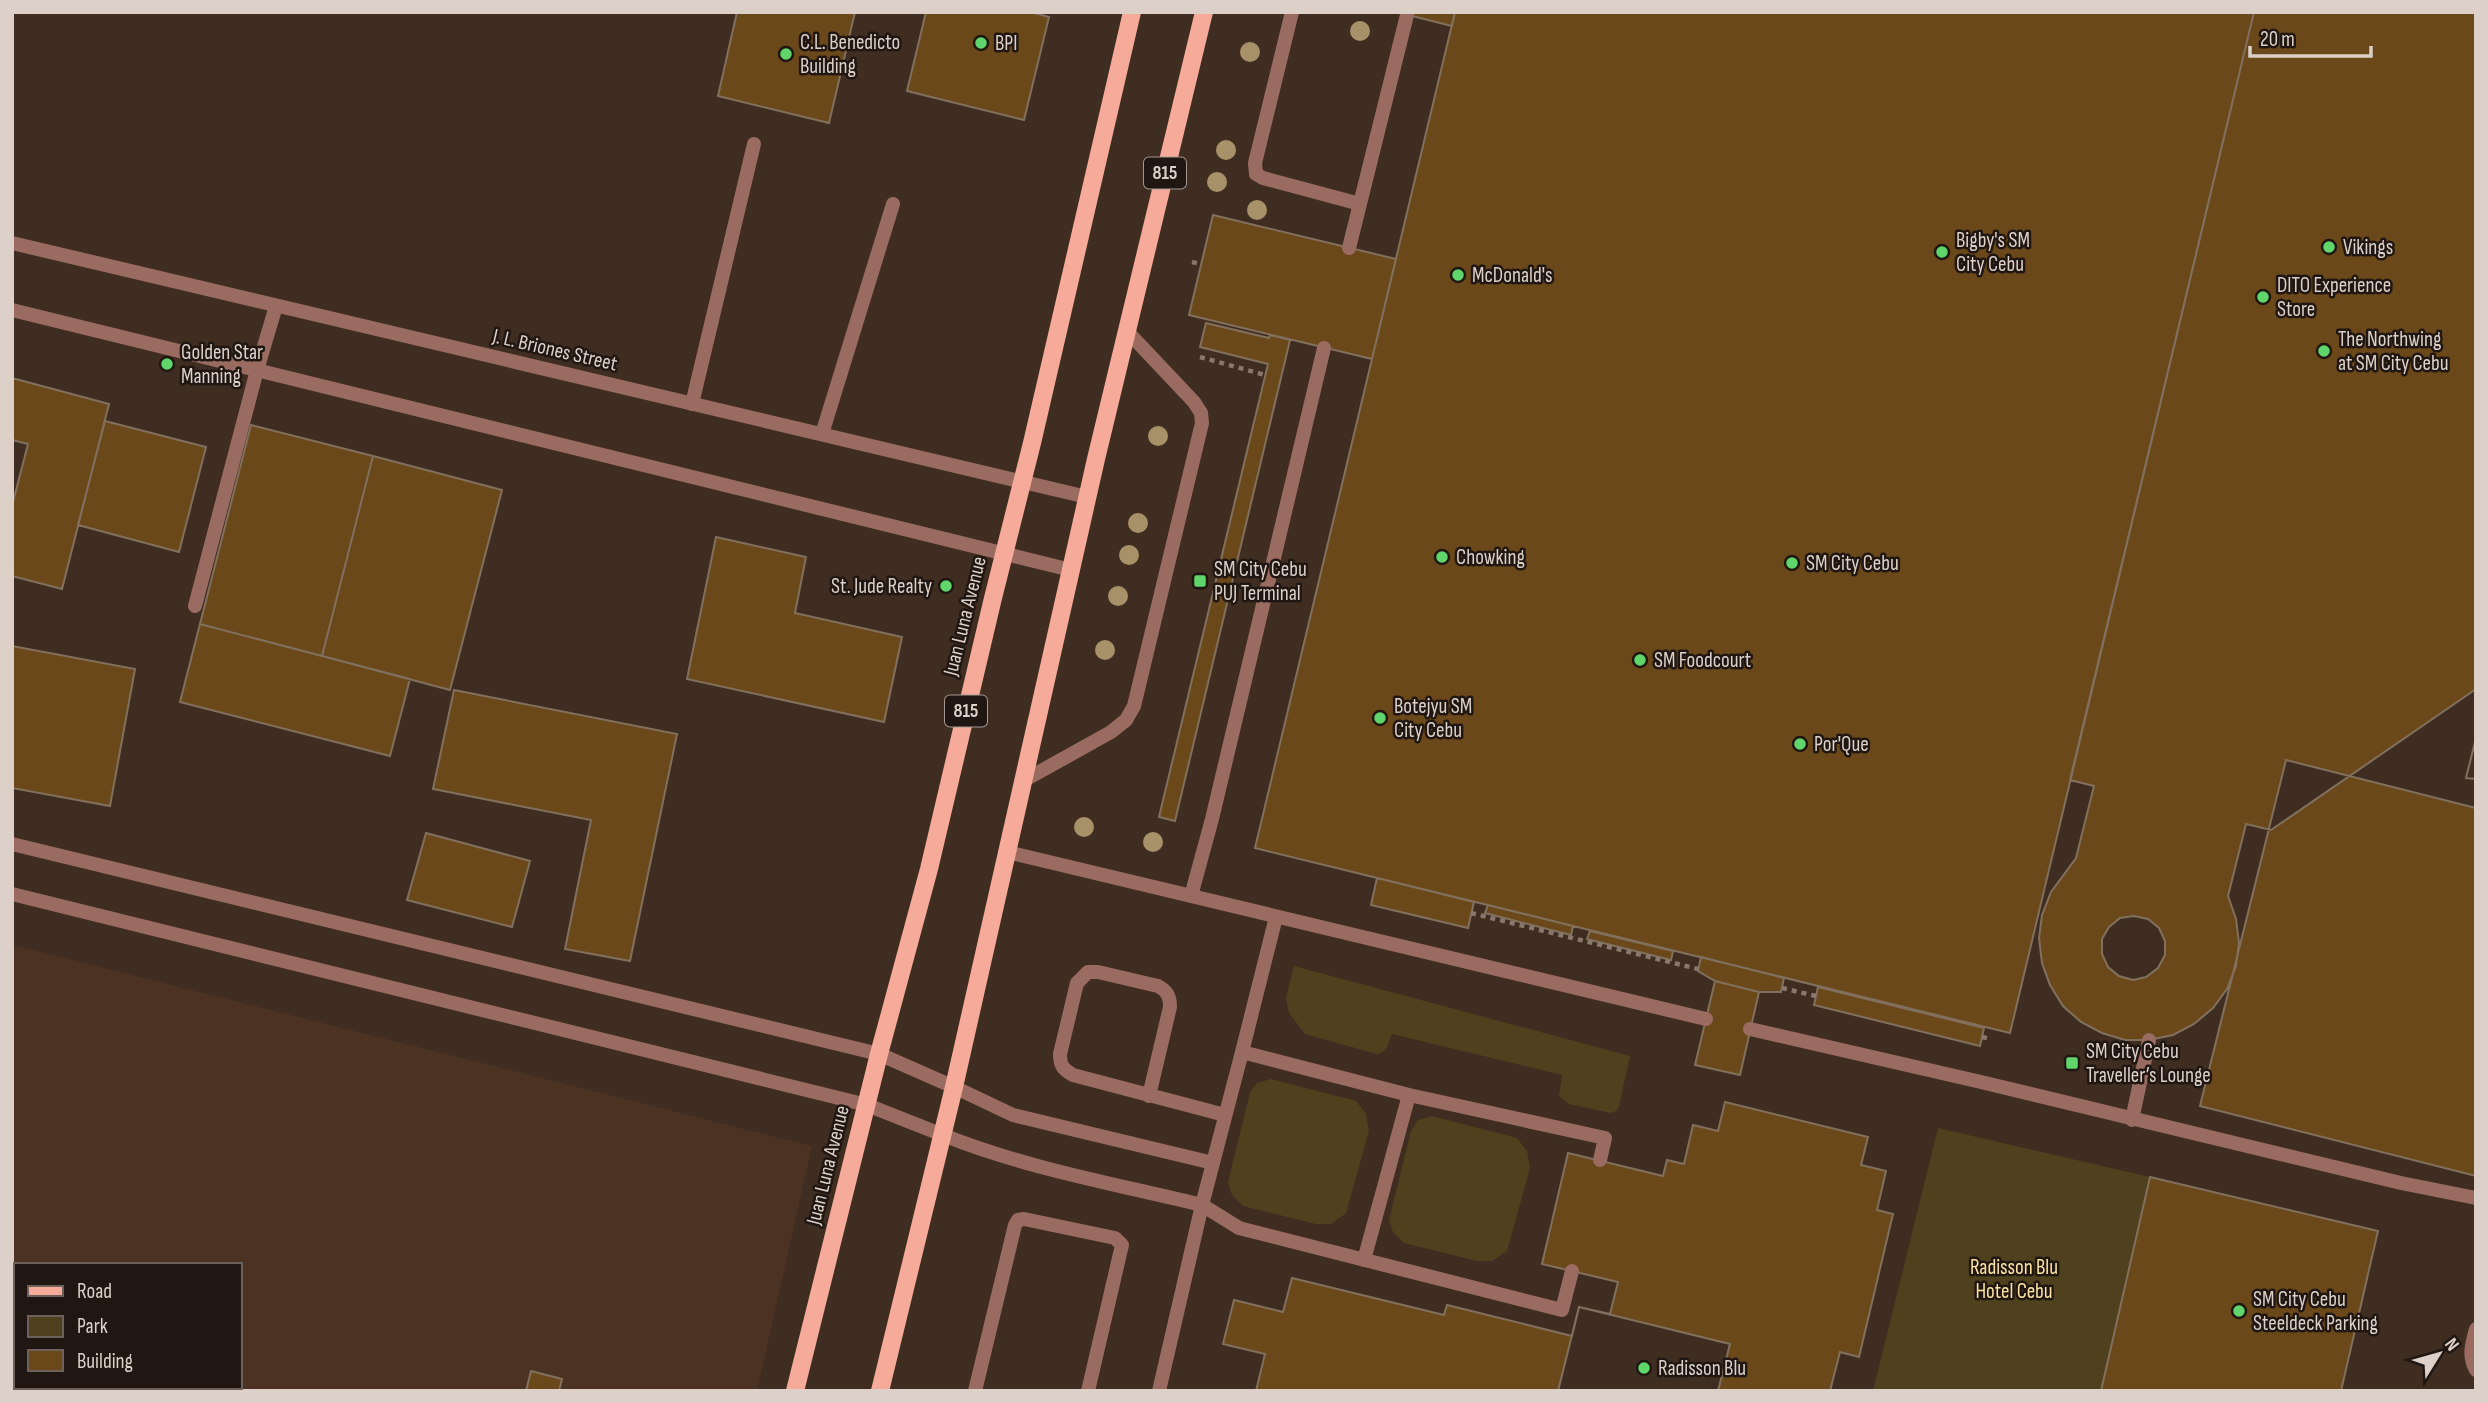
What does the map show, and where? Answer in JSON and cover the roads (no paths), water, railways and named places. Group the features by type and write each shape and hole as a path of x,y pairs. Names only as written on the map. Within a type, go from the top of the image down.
{"main road":[{"name":"Juan Luna Avenue","path":"795,1391 879,1054 929,869 1132,12"},
{"name":"815","path":"880,1391 943,1135 1126,330 1204,12"}],"street":[{"path":"1292,12 1255,163 1256,174 1360,204"},
{"path":"1349,248 1407,15"},
{"path":"692,404 754,144"},
{"path":"821,434 893,204"},
{"name":"J. L. Briones Street","path":"12,243 1087,497"},
{"path":"195,606 276,306"},
{"path":"12,310 1071,570"},
{"path":"1023,781 1111,732 1126,720 1134,706 1202,423 1201,413 1194,402 1126,330"},
{"path":"1191,896 1324,348"},
{"path":"12,844 879,1054 1013,1115 1213,1163"},
{"path":"1007,852 1706,1019"},
{"path":"12,894 867,1105 1009,1158 1202,1205 1239,1228 1562,1310 1572,1271"},
{"path":"1159,1391 1202,1205 1276,917"},
{"path":"1149,1096 1170,1007 1166,990 1098,972 1088,972 1077,983 1060,1054 1060,1064 1064,1070 1073,1075 1149,1096 1225,1115"},
{"path":"1750,1030 1981,1082 2401,1183 2476,1198"},
{"path":"2132,1120 2149,1041"},
{"path":"1242,1052 1409,1096 1605,1138 1600,1160"},
{"path":"1364,1260 1409,1096"},
{"path":"975,1391 1015,1225 1018,1220 1024,1219 1115,1238 1122,1245 1087,1391"},
{"path":"2476,1329 2470,1353 2471,1363 2476,1370"}],"place":[{"name":"BPI","path":"981,43"},
{"name":"C.L. Benedicto Building","path":"786,54"},
{"name":"Vikings","path":"2329,247"},
{"name":"Bigby's SM City Cebu","path":"1942,252"},
{"name":"McDonald's","path":"1458,275"},
{"name":"DITO Experience Store","path":"2263,297"},
{"name":"The Northwing at SM City Cebu","path":"2324,351"},
{"name":"Golden Star Manning","path":"167,364"},
{"name":"Chowking","path":"1442,557"},
{"name":"SM City Cebu","path":"1792,563"},
{"name":"SM City Cebu PUJ Terminal","path":"1200,581"},
{"name":"St. Jude Realty","path":"946,586"},
{"name":"SM Foodcourt","path":"1640,660"},
{"name":"Botejyu SM City Cebu","path":"1380,718"},
{"name":"Por'Que","path":"1800,744"},
{"name":"SM City Cebu Traveller’s Lounge","path":"2072,1063"},
{"name":"SM City Cebu Steeldeck Parking","path":"2239,1311"},
{"name":"Radisson Blu","path":"1644,1368"}],"park label":[{"name":"Radisson Blu Hotel Cebu","path":"2014,1279"}]}
